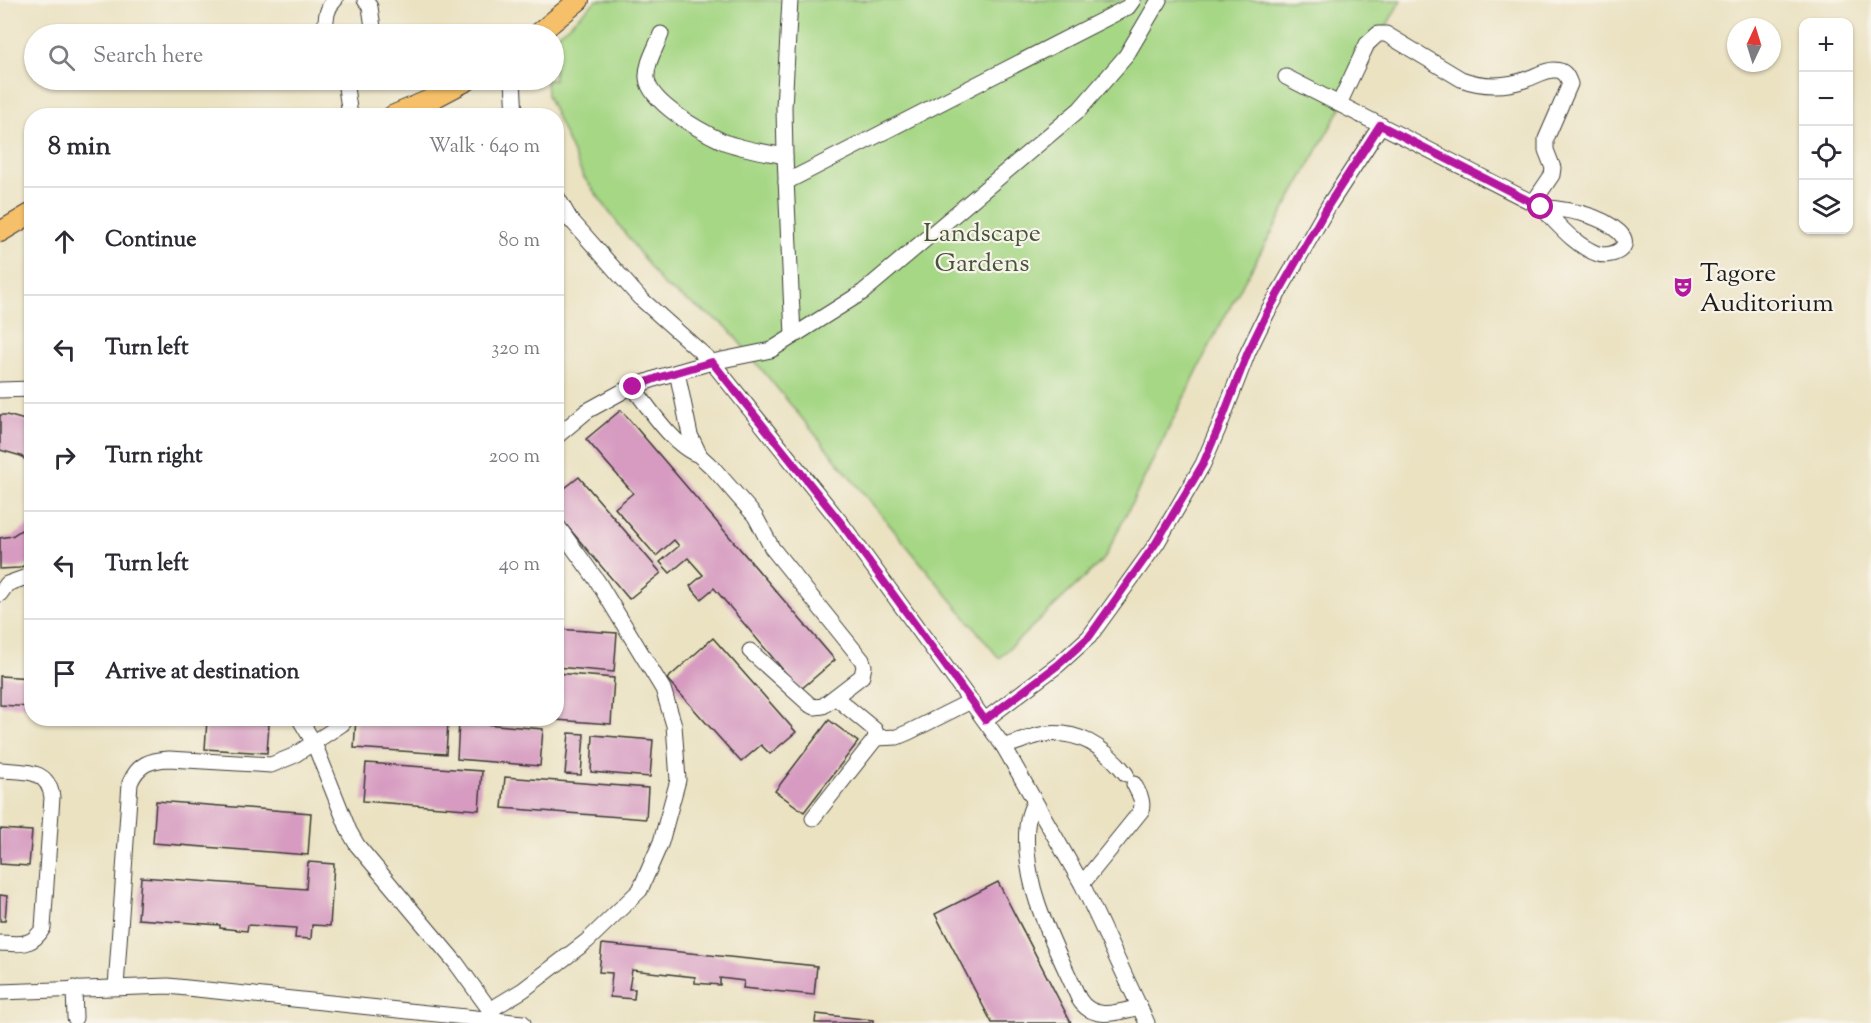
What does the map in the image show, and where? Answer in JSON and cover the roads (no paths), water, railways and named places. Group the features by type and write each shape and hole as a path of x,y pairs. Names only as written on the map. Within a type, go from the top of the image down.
{"main road":[{"path":"550,24 579,0"},
{"path":"411,108 449,90"},
{"path":"0,232 24,218"}],"street":[{"path":"326,24 330,5 336,0"},
{"path":"365,0 370,7 373,24"},
{"path":"790,0 784,107 793,336"},
{"path":"564,430 587,411 633,387 712,362 771,350 863,292 1080,109 1126,56 1157,4 1129,0 1128,7 786,182"},
{"path":"661,34 647,68 647,80 652,92 666,108 723,141 785,156"},
{"path":"1339,104 1367,44 1373,36 1378,34 1386,34 1471,83 1487,85 1512,83 1554,69 1562,71 1567,75 1570,84 1546,139 1546,150 1553,168 1552,175 1537,205"},
{"path":"1286,77 1537,205 1572,238 1598,254 1615,254 1621,251 1624,240 1620,233 1604,223 1576,211 1537,205"},
{"path":"346,90 349,108"},
{"path":"513,90 514,108"},
{"path":"985,720 1058,665 1089,637 1156,543 1203,464 1248,352 1267,313 1329,204 1380,125"},
{"path":"564,208 572,221 639,297 712,362 841,523 985,720 1004,747 1082,884 1147,1023"},
{"path":"564,216 572,221"},
{"path":"677,372 690,435 700,456 755,516 772,548 862,660 864,666 862,676 820,707 810,705 750,651"},
{"path":"633,387 665,428 691,453 700,456"},
{"path":"0,390 24,390"},
{"path":"488,1017 587,941 639,890 661,842 678,780 674,724 663,689 597,582 564,535"},
{"path":"0,594 7,584 24,578"},
{"path":"813,818 876,738 875,730 835,697"},
{"path":"876,738 897,737 971,701"},
{"path":"304,726 314,743 349,831 357,845 456,963 488,1017"},
{"path":"116,987 130,783 139,767 155,760 170,759 271,765 283,762 339,726"},
{"path":"1004,747 1041,735 1077,737 1098,745 1130,779 1141,797 1143,805 1141,811 1082,884"},
{"path":"0,770 40,775 51,787 52,797 43,928 31,942 0,943"},
{"path":"1035,802 1027,829 1031,876 1037,901 1079,999 1091,1011 1106,1015 1140,1007"},
{"path":"0,992 168,987 488,1017 523,1023"},
{"path":"74,988 75,1018"}],"place":[{"name":"Tagore Auditorium","path":"1683,287"}],"park label":[{"name":"Landscape Gardens","path":"982,247"}]}
